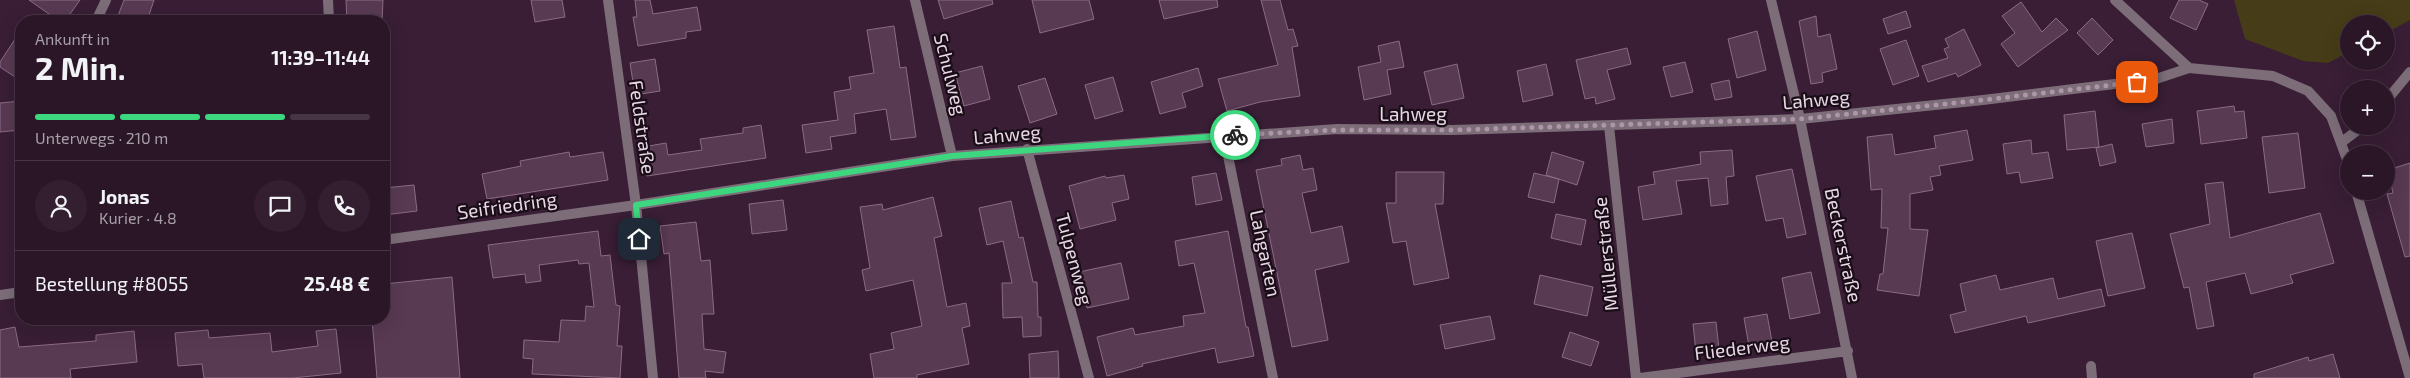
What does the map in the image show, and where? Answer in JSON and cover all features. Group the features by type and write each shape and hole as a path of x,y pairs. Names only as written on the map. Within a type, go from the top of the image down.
{"street":[{"path":"99,15 106,0"},
{"path":"328,0 329,15"},
{"name":"Feldstraße","path":"608,0 636,205 653,378"},
{"name":"Schulweg","path":"915,0 952,156"},
{"name":"Beckerstraße","path":"1771,0 1800,119 1852,378"},
{"path":"2115,0 2189,68 2273,76 2308,91 2331,116 2343,145"},
{"name":"Lahweg","path":"636,205 952,156 1027,149 1337,130 1452,130 1800,119 1983,100 2156,79 2189,68"},
{"path":"2395,90 2410,72"},
{"name":"Müllerstraße","path":"1609,126 1638,378"},
{"path":"2342,142 2352,135"},
{"name":"Lahgarten","path":"1224,136 1273,378"},
{"name":"Tulpenweg","path":"1027,149 1089,378"},
{"path":"2359,200 2410,378"},
{"name":"Seifriedring","path":"390,239 636,205"},
{"path":"0,295 15,293"},
{"name":"Fliederweg","path":"1638,378 1848,352"},
{"path":"2091,366 2092,378"}],"shaded area":[{"path":"2234,0 2410,0 2410,20 2395,28 2395,15 2340,15 2340,57 2328,63 2303,61 2245,39"}],"building":[{"path":"29,0 80,0 69,15 50,15"},
{"path":"124,0 154,0 149,15 118,15"},
{"path":"346,0 383,0 382,15 347,15"},
{"path":"531,0 562,0 565,17 535,22"},
{"path":"635,0 650,0 653,14 697,7 701,30 686,32 686,38 638,46 633,17 637,17"},
{"path":"938,0 992,0 993,4 944,19"},
{"path":"1032,0 1089,0 1094,19 1040,33"},
{"path":"1159,0 1217,0 1218,7 1164,19"},
{"path":"1261,0 1280,0 1288,30 1293,29 1298,46 1292,47 1300,96 1260,102 1227,111 1218,79 1278,65"},
{"path":"2179,0 2199,0 2208,4 2196,30 2170,18"},
{"path":"2021,2 2042,32 2056,18 2068,30 2018,67 2001,44 2015,33 2002,16"},
{"path":"1906,11 1911,27 1888,34 1883,19"},
{"path":"1816,16 1818,37 1830,34 1837,69 1822,73 1823,82 1811,84 1799,21"},
{"path":"2092,18 2113,40 2098,55 2077,33"},
{"path":"894,26 900,68 906,67 916,137 891,140 886,109 854,114 856,133 830,137 832,149 806,153 802,125 838,120 834,92 851,89 849,77 874,73 867,30"},
{"path":"1964,29 1981,65 1958,77 1956,73 1928,82 1922,66 1948,58 1944,49 1949,47 1945,39"},
{"path":"1757,31 1766,70 1737,78 1728,39"},
{"path":"15,39 15,77 0,67 0,62"},
{"path":"1906,40 1919,76 1893,85 1880,49"},
{"path":"1399,41 1404,67 1387,70 1391,94 1364,100 1358,67 1381,62 1378,46"},
{"path":"1627,48 1631,64 1607,70 1615,99 1596,104 1595,97 1585,99 1576,60"},
{"path":"655,59 660,91 635,95 630,63"},
{"path":"1685,62 1693,92 1671,97 1663,67"},
{"path":"1457,64 1464,98 1432,105 1424,72"},
{"path":"1546,64 1553,95 1523,102 1517,71"},
{"path":"982,66 990,99 964,106 955,73"},
{"path":"1198,68 1203,86 1182,93 1186,107 1160,114 1151,82"},
{"path":"1113,77 1123,111 1095,119 1085,85"},
{"path":"1045,78 1057,114 1030,123 1018,86"},
{"path":"1729,80 1732,97 1715,100 1711,84"},
{"path":"15,102 15,131 0,132 0,103"},
{"path":"2234,106 2235,112 2244,111 2247,138 2201,144 2197,111"},
{"path":"2095,111 2099,147 2067,150 2064,115"},
{"path":"2172,119 2174,143 2146,147 2142,124"},
{"path":"761,125 766,158 647,176 643,147 666,143 668,155 702,150 700,139 743,133 743,128"},
{"path":"1967,130 1973,160 1939,166 1941,175 1930,177 1933,190 1910,194 1910,229 1928,230 1919,296 1877,290 1880,274 1883,274 1888,228 1881,228 1882,189 1871,190 1867,137 1892,134 1895,155 1936,148 1934,136"},
{"path":"2298,133 2305,188 2269,193 2262,137"},
{"path":"2031,140 2032,154 2048,152 2053,178 2021,183 2019,172 2007,174 2003,144"},
{"path":"2112,144 2116,162 2100,166 2096,148"},
{"path":"1732,150 1734,176 1726,177 1728,204 1711,206 1708,178 1676,181 1682,214 1643,220 1638,187 1655,184 1653,172 1701,164 1700,152"},
{"path":"569,152 570,157 603,152 608,180 487,199 482,174 521,166 520,161"},
{"path":"1552,152 1584,162 1577,185 1546,175"},
{"path":"1300,155 1303,170 1313,168 1317,190 1302,193 1311,233 1342,226 1349,262 1315,270 1328,340 1292,347 1256,170 1282,165 1281,159"},
{"path":"2410,163 2410,256 2405,257 2389,200 2395,200 2395,168"},
{"path":"1792,169 1806,234 1787,238 1783,218 1766,221 1756,176"},
{"path":"1396,172 1444,172 1443,204 1435,204 1449,278 1414,285 1406,241 1393,243 1386,203 1396,203"},
{"path":"1216,173 1222,200 1196,205 1192,177"},
{"path":"1534,173 1559,179 1554,203 1528,197"},
{"path":"1124,175 1129,199 1112,203 1116,220 1080,229 1069,186 1105,176 1106,178"},
{"path":"2223,182 2230,238 2320,213 2334,263 2290,275 2293,283 2251,294 2245,273 2206,282 2214,326 2197,329 2189,287 2184,288 2170,234 2210,224 2205,184"},
{"path":"414,185 417,211 390,214 390,187"},
{"path":"933,197 942,236 934,238 947,307 966,303 970,326 962,328 969,364 917,375 917,378 874,378 870,354 894,349 891,333 922,326 913,280 866,291 862,270 870,268 860,207 882,204 883,210"},
{"path":"783,200 787,230 752,234 749,204"},
{"path":"1011,201 1019,238 1023,237 1033,282 1037,282 1038,317 1041,317 1041,336 1023,337 1022,317 1003,318 1002,283 1012,283 1003,241 987,245 979,208"},
{"path":"1556,214 1586,220 1581,245 1551,238"},
{"path":"696,222 701,261 710,260 714,314 702,314 704,349 726,352 723,373 705,371 706,378 679,378 669,253 664,254 660,226"},
{"path":"598,231 601,256 610,255 616,305 620,306 617,346 622,346 620,378 532,374 533,359 523,358 524,340 559,342 561,320 585,321 586,306 594,307 589,263 579,264 578,260 539,265 541,281 526,283 525,274 493,278 488,245"},
{"path":"1228,231 1246,327 1248,327 1254,356 1218,363 1215,348 1142,364 1143,366 1107,376 1097,337 1133,328 1135,335 1184,326 1183,316 1205,313 1194,263 1179,266 1175,241"},
{"path":"2132,233 2145,288 2108,296 2096,241"},
{"path":"1121,263 1129,299 1087,308 1079,272"},
{"path":"1811,272 1820,313 1790,319 1782,278"},
{"path":"1540,275 1593,287 1587,316 1534,304"},
{"path":"1996,275 2000,290 2053,278 2058,299 2101,289 2105,306 2028,323 2026,316 1955,333 1950,315 1966,311 1960,284"},
{"path":"452,277 460,378 377,378 373,325 390,325 390,283"},
{"path":"1767,314 1772,342 1749,346 1744,318"},
{"path":"1490,316 1495,339 1445,349 1440,325"},
{"path":"1716,322 1719,349 1696,352 1693,324"},
{"path":"15,327 19,347 96,341 96,335 134,331 137,362 70,369 71,378 0,378 0,330"},
{"path":"336,329 341,373 293,378 204,378 202,364 178,366 175,333 208,330 209,338 270,333 272,352 318,346 316,331"},
{"path":"1570,332 1599,342 1591,366 1562,357"},
{"path":"1058,351 1059,378 1030,378 1029,354"},
{"path":"2333,354 2340,378 2254,378 2254,374 2308,357 2309,361"}],"way so far":[{"path":"1235,135 1337,130 1452,130 1800,119 2137,82"}],"route":[{"path":"639,239 636,205 952,156 1235,135"}]}
